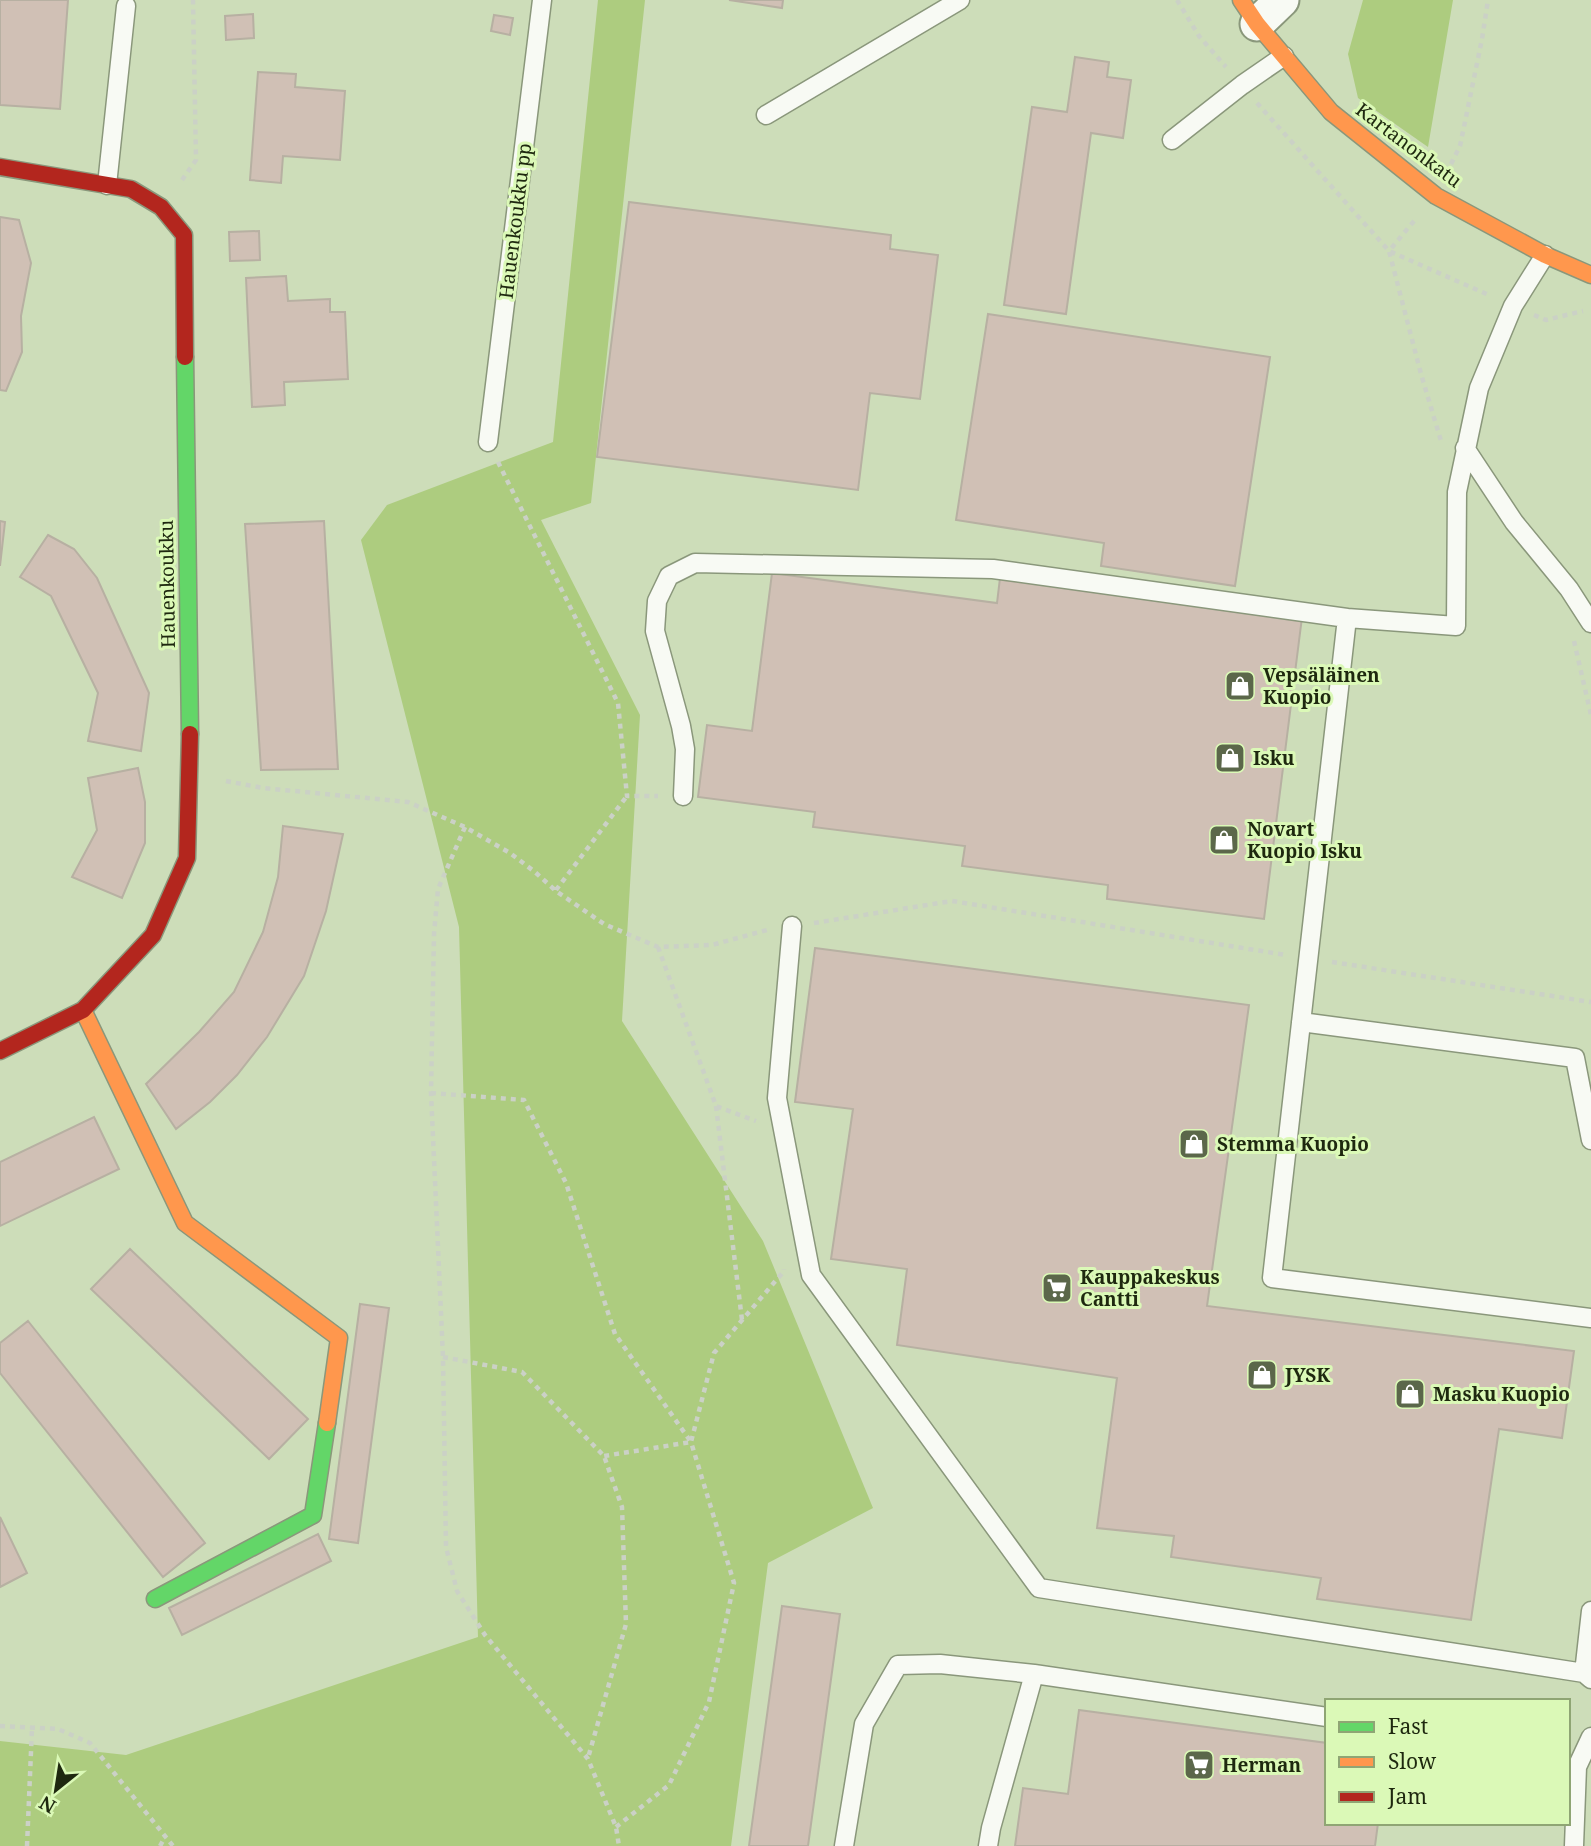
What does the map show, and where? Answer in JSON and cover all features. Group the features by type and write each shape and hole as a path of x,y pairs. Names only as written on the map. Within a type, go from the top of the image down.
{"street":[{"path":"1249,12 1282,0"},
{"name":"Kartanonkatu","path":"1249,12 1331,112 1436,196 1545,255 1591,275"},
{"name":"Hauenkoukku","path":"0,167 131,189 161,207 184,235 190,773 187,858 153,935 83,1010 0,1051"},
{"path":"83,1010 186,1223 339,1338 313,1515 155,1599"}],"lane":[{"name":"Hauenkoukku pp","path":"488,442 542,0"},
{"path":"766,115 960,0"},
{"path":"107,185 126,6"},
{"path":"1172,140 1284,56"},
{"path":"683,796 685,749 681,726 654,631 657,601 669,576 695,563 993,569 1347,618 1456,626 1457,492 1479,388 1513,306 1545,255"},
{"path":"1465,448 1514,522 1569,589 1591,623"},
{"path":"1347,618 1272,1279 1591,1318"},
{"path":"792,926 777,1098 811,1275 1039,1588 1587,1676 1591,1611"},
{"path":"1301,1022 1574,1058 1591,1140"},
{"path":"844,1846 864,1724 898,1665 940,1664 1034,1674 1325,1717"},
{"path":"988,1846 1034,1674"},
{"path":"1574,1846 1573,1766 1591,1737"}],"path":[{"path":"161,207 196,160 193,0"},
{"path":"1177,0 1199,36 1389,251 1546,320 1591,309"},
{"path":"488,442 618,703 627,796 556,891"},
{"path":"190,773 264,788 408,802 465,827 510,853 556,891 604,924 658,947 712,945 773,929 953,901 1591,1002"},
{"path":"627,796 683,796"},
{"path":"465,827 438,889 434,934 431,1093 443,1357 446,1547 457,1591 485,1635 588,1759 616,1826 619,1846"},
{"path":"658,947 716,1106 742,1320"},
{"path":"431,1093 524,1100 566,1182 615,1334 691,1442 734,1583 709,1702 669,1785 616,1826"},
{"path":"716,1106 783,1131"},
{"path":"691,1442 714,1353 784,1271 781,1259"},
{"path":"443,1357 522,1372 604,1456 622,1507 626,1624 588,1759"},
{"path":"604,1456 691,1442"},
{"path":"0,1726 58,1729 90,1743 173,1846"},
{"path":"27,1846 32,1728"},
{"path":"160,1846 165,1837"}],"green space":[{"path":"598,0 645,0 591,503 541,520 640,715 622,1021 763,1241 873,1508 768,1563 731,1846 0,1846 0,1741 126,1755 478,1637 459,927 361,540 387,505 553,442"},
{"path":"1363,0 1453,0 1428,147 1358,98 1348,54"}],"building":[{"path":"0,0 68,0 60,109 0,105"},
{"path":"729,0 783,0 782,8"},
{"path":"253,14 254,38 226,40 225,16"},
{"path":"494,15 513,18 510,35 491,31"},
{"path":"1075,57 1109,62 1107,77 1131,80 1123,138 1091,133 1066,314 1004,305 1032,107 1067,112"},
{"path":"258,72 296,74 295,87 345,91 340,160 283,156 281,183 250,180"},
{"path":"629,202 891,235 890,249 938,255 920,399 870,393 858,490 597,457"},
{"path":"0,217 19,220 31,263 21,316 22,352 6,391 0,390"},
{"path":"259,231 260,260 230,261 229,232"},
{"path":"286,276 288,301 330,299 330,312 345,312 348,379 284,382 285,405 252,407 246,278"},
{"path":"988,314 1270,357 1235,586 1101,566 1104,543 956,520"},
{"path":"0,521 5,522 0,566"},
{"path":"324,521 338,769 261,770 245,524"},
{"path":"48,535 74,549 97,578 149,693 141,751 88,741 98,693 51,596 20,577"},
{"path":"772,573 997,603 1000,578 1302,617 1264,919 1107,899 1108,885 962,866 965,846 813,827 815,812 698,797 707,725 752,731"},
{"path":"138,768 145,802 145,843 122,898 72,877 97,830 88,778"},
{"path":"283,826 343,834 326,911 304,976 267,1037 237,1075 210,1102 176,1129 146,1084 199,1032 234,992 263,932 278,877"},
{"name":"Kauppakeskus Cantti","path":"815,948 1249,1005 1207,1306 1574,1351 1562,1438 1499,1429 1471,1620 1317,1599 1321,1578 1171,1557 1174,1536 1097,1528 1117,1378 897,1345 907,1269 831,1259 853,1109 795,1102"},
{"path":"94,1117 119,1169 0,1226 0,1162"},
{"path":"130,1249 308,1419 269,1459 91,1289"},
{"path":"360,1304 389,1308 358,1543 329,1539"},
{"path":"28,1321 205,1543 163,1577 0,1373 0,1343"},
{"path":"0,1517 27,1573 0,1587"},
{"path":"318,1534 331,1561 182,1635 169,1608"},
{"path":"782,1606 840,1614 808,1846 749,1846"},
{"name":"Herman","path":"1079,1710 1325,1743 1325,1825 1378,1825 1375,1846 1015,1846 1023,1788 1068,1794"}],"traffic: fast":[{"path":"185,357 190,734"},
{"path":"155,1599 313,1515 327,1423"}],"traffic: slow":[{"path":"1241,0 1257,24 1331,112 1436,196 1545,255 1591,275"},
{"path":"83,1010 185,1223 339,1338 327,1423"}],"traffic: jam":[{"path":"0,167 131,189 161,207 184,235 185,357"},
{"path":"0,1051 83,1010 153,935 187,858 190,734"}],"place":[{"name":"Vepsäläinen Kuopio","path":"1240,686"},
{"name":"Isku","path":"1230,758"},
{"name":"Novart Kuopio Isku","path":"1224,840"},
{"name":"Stemma Kuopio","path":"1194,1144"},
{"name":"Kauppakeskus Cantti","path":"1057,1288"},
{"name":"JYSK","path":"1262,1375"},
{"name":"Masku Kuopio","path":"1410,1394"},
{"name":"Herman","path":"1199,1765"}]}
